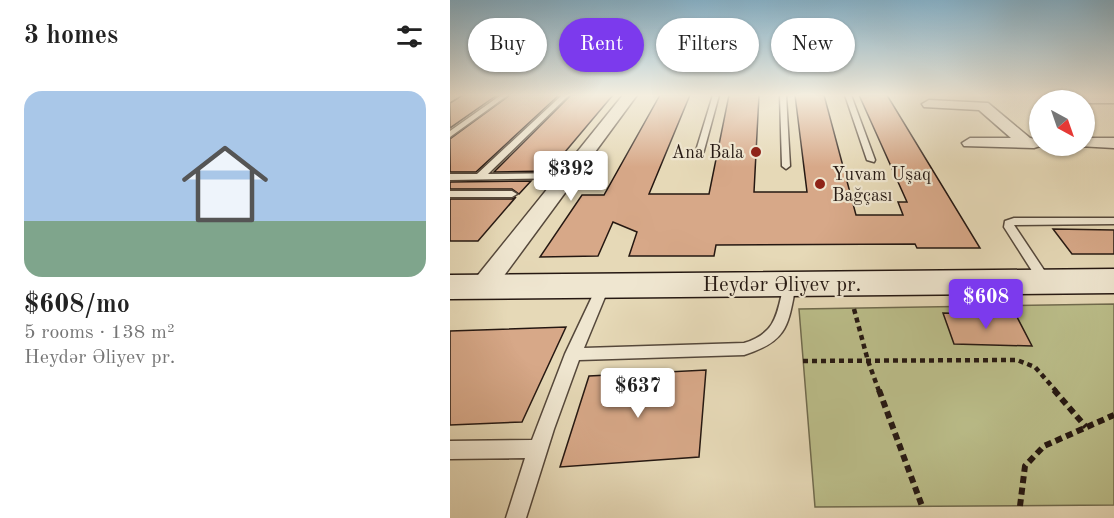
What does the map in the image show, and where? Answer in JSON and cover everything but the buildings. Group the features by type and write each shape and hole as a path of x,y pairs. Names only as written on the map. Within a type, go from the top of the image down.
{"main road":[{"name":"Heydər Əliyev pr.","path":"467,287 1114,281"}],"street":[{"path":"467,287 568,176 611,119"},
{"path":"1001,119 1029,140"},
{"path":"970,143 1029,143"},
{"path":"1095,143 1114,143"}],"lane":[{"path":"450,135 472,119"},
{"path":"479,177 540,119"},
{"path":"699,154 709,119"},
{"path":"784,119 786,166"},
{"path":"857,119 871,160"},
{"path":"450,177 568,176"},
{"path":"450,194 512,194"},
{"path":"1046,282 1009,227 1009,223 1014,221 1114,221"},
{"path":"573,354 744,349 762,345 780,328 790,284"},
{"path":"516,518 536,449 573,354 604,285"},
{"path":"450,450 536,449"}],"path":[{"path":"854,309 867,361 922,506"},
{"path":"803,361 1017,360 1035,367 1086,427"},
{"path":"1020,506 1025,466 1044,446 1114,415"}],"green space":[{"path":"1114,304 1114,505 815,507 799,309"}],"place":[{"name":"Ana Bala","path":"756,152"},
{"name":"Yuvam Uşaq Bağçası","path":"820,184"}]}
